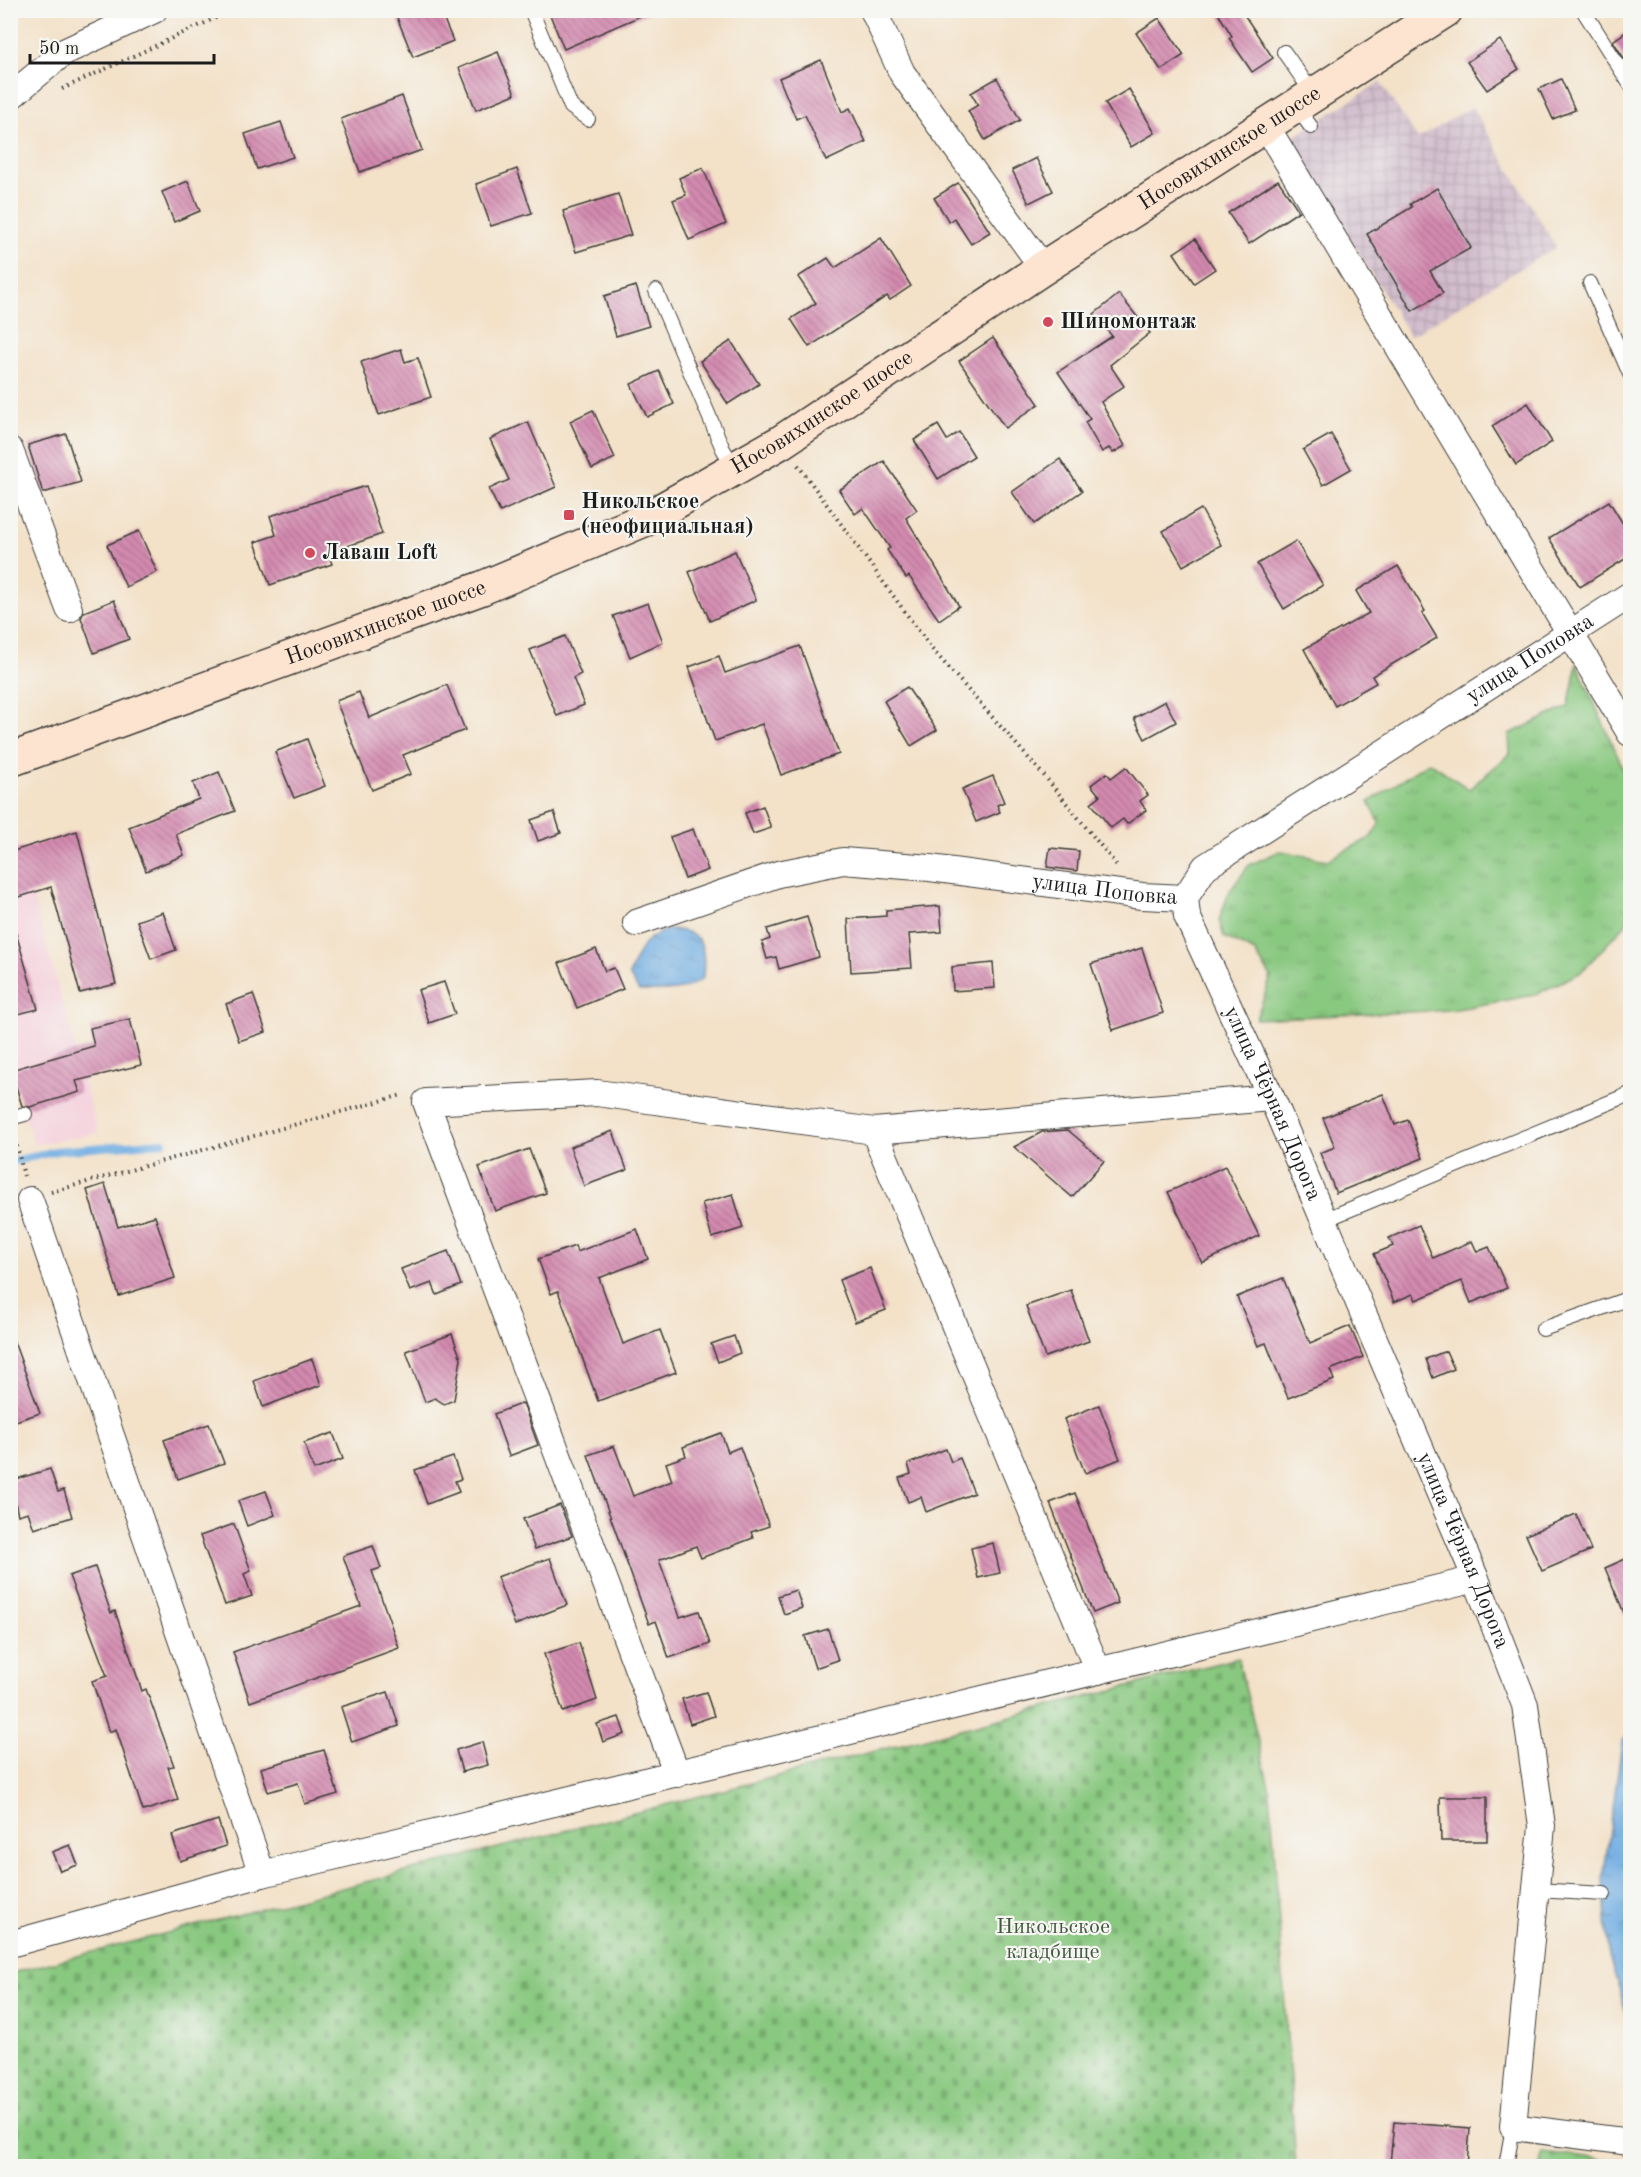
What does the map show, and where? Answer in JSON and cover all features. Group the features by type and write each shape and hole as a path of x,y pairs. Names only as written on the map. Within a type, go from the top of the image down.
{"main road":[{"name":"Носовихинское шоссе","path":"10,760 482,588 582,548 644,520 781,442 1043,268 1266,126 1307,109 1446,10"}],"street":[{"path":"10,97 64,52 154,10"},
{"path":"873,10 902,73 1043,268"},
{"path":"1266,126 1630,733"},
{"path":"10,450 69,609"},
{"name":"улица Поповка","path":"636,922 778,874 843,861 930,868 1142,896 1185,898 1205,867 1630,596"},
{"name":"улица Чёрная Дорога","path":"1185,898 1187,916 1271,1098 1324,1220 1476,1579 1525,1705 1542,1827 1513,2127"},
{"path":"677,1774 426,1102 597,1093 874,1131 1271,1098"},
{"path":"874,1131 1098,1671"},
{"path":"27,1190 262,1874"},
{"path":"10,1944 262,1874 1476,1579"},
{"path":"1513,2127 1630,2142"}],"lane":[{"path":"531,10 572,107 588,119"},
{"path":"1583,10 1630,84"},
{"path":"1284,52 1307,109"},
{"path":"1590,283 1630,374"},
{"path":"656,291 723,449 735,469"},
{"path":"1324,1220 1382,1202 1630,1094"},
{"path":"10,1120 25,1114"},
{"path":"1543,1329 1630,1298"},
{"path":"1536,1890 1604,1894"},
{"path":"1506,2166 1513,2127"}],"path":[{"path":"53,93 233,10"},
{"path":"781,442 932,649 1047,778 1142,896"},
{"path":"10,1120 27,1190 61,1187 400,1094 426,1102"}],"shaded area":[{"path":"1380,82 1418,139 1472,107 1556,247 1410,336 1289,140"},
{"path":"10,813 98,1133 34,1145 11,1069"}],"green space":[{"path":"1577,664 1630,784 1630,909 1626,924 1580,973 1534,995 1452,1010 1256,1019 1271,977 1255,952 1224,937 1219,920 1229,892 1249,865 1280,851 1327,860 1370,838 1380,824 1369,802 1429,762 1469,789 1510,754 1509,734 1568,707"},
{"name":"Никольское кладбище","path":"1238,1658 1270,1790 1296,2166 11,2166 11,1973"},
{"path":"1542,2152 1630,2162 1630,2166 1540,2166"}],"water":[{"path":"672,929 691,934 701,944 704,959 703,978 680,989 639,991 629,975 639,951 655,935"},
{"path":"1630,1730 1630,2025 1609,1956 1603,1879 1622,1743"}],"building":[{"path":"394,10 440,10 453,41 413,57"},
{"path":"548,10 652,10 652,11 564,49"},
{"path":"1216,10 1241,10 1273,58 1252,72 1229,38 1232,36"},
{"path":"1159,18 1184,55 1161,70 1136,33"},
{"path":"1630,29 1630,68 1613,41"},
{"path":"1500,40 1519,69 1487,90 1467,62"},
{"path":"498,52 515,94 476,110 459,68"},
{"path":"821,60 842,112 850,108 866,142 826,161 805,115 796,119 779,78"},
{"path":"997,78 1020,120 985,140 968,111 978,105 971,93"},
{"path":"1561,79 1575,110 1553,119 1539,89"},
{"path":"1129,89 1155,133 1131,147 1105,103"},
{"path":"402,96 422,150 360,172 341,119"},
{"path":"281,122 293,157 257,169 245,134"},
{"path":"1036,158 1053,191 1029,203 1012,170"},
{"path":"703,168 726,224 689,240 673,200 686,195 679,178"},
{"path":"517,169 532,213 491,226 476,184"},
{"path":"1278,180 1299,211 1249,244 1228,213"},
{"path":"188,181 200,211 174,222 162,192"},
{"path":"958,183 990,232 971,244 954,218 949,222 934,198"},
{"path":"1437,188 1471,248 1430,271 1443,293 1412,311 1367,234 1412,207 1410,204"},
{"path":"618,194 631,235 576,252 563,211"},
{"path":"881,238 911,286 890,300 887,296 809,347 791,319 816,303 798,277 828,258 835,268"},
{"path":"1195,239 1215,269 1194,283 1174,253"},
{"path":"636,286 649,326 616,336 604,296"},
{"path":"1119,294 1150,333 1110,365 1124,386 1101,402 1125,446 1113,453 1109,448 1102,452 1085,422 1090,419 1058,372 1112,336 1094,314"},
{"path":"993,338 1039,404 1005,428 959,361"},
{"path":"731,341 759,384 728,404 700,361"},
{"path":"401,349 405,362 418,358 431,397 379,415 361,362"},
{"path":"659,371 674,404 647,417 631,384"},
{"path":"1528,403 1552,442 1516,465 1492,426"},
{"path":"593,410 615,458 592,469 570,421"},
{"path":"528,422 556,487 500,512 489,489 509,480 490,439"},
{"path":"938,425 947,440 959,432 974,456 938,479 914,440"},
{"path":"66,434 81,482 43,493 28,445"},
{"path":"1331,434 1351,469 1323,485 1303,450"},
{"path":"1060,459 1082,491 1034,524 1012,492"},
{"path":"884,461 917,510 906,518 959,606 939,620 909,576 906,578 887,550 890,548 863,508 855,514 839,490"},
{"path":"366,486 382,534 328,553 332,564 270,585 255,542 276,535 270,516"},
{"path":"1609,501 1630,535 1630,556 1580,587 1549,538"},
{"path":"1201,509 1221,545 1183,566 1163,531"},
{"path":"139,531 157,572 126,587 107,545"},
{"path":"1296,541 1323,585 1284,609 1257,564"},
{"path":"735,551 756,600 710,621 689,572"},
{"path":"1398,566 1425,611 1422,613 1437,638 1372,676 1376,683 1335,706 1304,649 1369,613 1356,591"},
{"path":"114,600 129,639 94,653 81,618 84,612"},
{"path":"648,603 663,642 630,657 613,616"},
{"path":"565,636 581,674 573,678 584,705 557,716 530,650"},
{"path":"800,646 839,754 781,775 762,724 715,741 689,667 719,656 725,673"},
{"path":"447,685 465,730 403,755 411,774 372,790 336,701 359,692 369,718"},
{"path":"907,687 937,730 911,746 884,701"},
{"path":"1165,701 1176,722 1145,739 1134,718"},
{"path":"307,739 325,786 294,798 275,752"},
{"path":"1126,767 1148,795 1140,801 1146,810 1127,824 1123,819 1111,828 1091,803 1100,796 1091,785 1107,773 1111,778"},
{"path":"219,772 235,811 176,834 184,855 146,871 129,827 199,799 193,783"},
{"path":"993,776 1004,802 997,805 1000,812 976,822 962,789"},
{"path":"763,806 771,828 753,834 745,813"},
{"path":"554,812 561,833 538,841 531,820"},
{"path":"693,829 708,870 685,879 670,837"},
{"path":"77,831 116,984 80,993 51,887 10,900 10,852"},
{"path":"1050,848 1079,851 1077,871 1047,867"},
{"path":"940,906 942,932 909,934 912,968 851,972 848,919 886,916 886,910"},
{"path":"163,912 176,950 151,959 137,921"},
{"path":"807,917 819,957 779,969 776,957 767,959 762,942 770,939 767,929"},
{"path":"16,933 38,1009 10,1016 10,934"},
{"path":"1142,948 1163,1013 1113,1030 1091,964"},
{"path":"596,949 605,971 614,968 623,989 577,1008 559,963"},
{"path":"993,963 995,988 953,991 952,967"},
{"path":"444,982 455,1014 429,1023 418,990"},
{"path":"253,994 266,1032 239,1041 226,1004"},
{"path":"130,1019 141,1065 76,1081 80,1092 30,1107 22,1106 11,1070 94,1046 90,1028"},
{"path":"1383,1094 1395,1125 1408,1120 1423,1158 1336,1193 1320,1153 1335,1147 1323,1118"},
{"path":"1068,1130 1104,1161 1072,1197 1014,1147 1042,1132"},
{"path":"613,1131 627,1170 584,1186 570,1147"},
{"path":"529,1149 546,1193 495,1211 479,1167"},
{"path":"1225,1166 1259,1236 1202,1263 1168,1192"},
{"path":"105,1184 118,1227 155,1216 175,1278 119,1296 87,1190"},
{"path":"733,1194 743,1228 712,1238 702,1203"},
{"path":"1419,1225 1433,1258 1472,1241 1477,1252 1489,1247 1507,1288 1471,1303 1462,1281 1416,1300 1413,1294 1394,1302 1374,1254 1393,1246 1389,1238"},
{"path":"637,1229 648,1259 599,1278 623,1344 660,1330 676,1372 598,1401 558,1291 551,1294 538,1259 575,1246 577,1252"},
{"path":"448,1251 461,1285 437,1295 432,1283 410,1291 401,1269"},
{"path":"870,1268 886,1310 855,1322 839,1280"},
{"path":"1283,1278 1310,1343 1350,1326 1363,1357 1330,1370 1334,1380 1288,1398 1266,1343 1258,1346 1237,1297"},
{"path":"1071,1290 1089,1341 1045,1357 1026,1306"},
{"path":"452,1334 461,1359 454,1400 444,1404 435,1398 425,1402 406,1351"},
{"path":"734,1336 740,1353 718,1362 711,1344"},
{"path":"13,1339 40,1413 10,1423 10,1340"},
{"path":"1446,1351 1454,1369 1433,1378 1426,1359"},
{"path":"312,1359 321,1385 263,1407 254,1381"},
{"path":"523,1403 538,1445 509,1456 494,1414"},
{"path":"1099,1405 1120,1459 1085,1473 1064,1419"},
{"path":"209,1424 224,1463 178,1479 164,1440"},
{"path":"333,1433 343,1459 314,1470 304,1443"},
{"path":"721,1433 728,1452 740,1447 769,1526 751,1532 753,1538 701,1558 696,1546 659,1560 680,1617 699,1611 710,1644 669,1658 656,1621 649,1624 588,1455 614,1446 633,1496 672,1481 666,1463 686,1456 683,1447"},
{"path":"946,1449 951,1462 960,1458 974,1493 926,1512 921,1497 908,1502 899,1478 911,1474 908,1464"},
{"path":"453,1457 461,1479 455,1481 459,1492 427,1504 415,1470"},
{"path":"50,1469 58,1492 64,1490 72,1517 34,1529 28,1512 18,1515 10,1481"},
{"path":"266,1491 275,1515 247,1526 238,1501"},
{"path":"1075,1493 1118,1603 1093,1613 1050,1503"},
{"path":"560,1505 572,1536 535,1549 523,1519"},
{"path":"1576,1514 1591,1550 1542,1571 1526,1535"},
{"path":"234,1524 251,1571 244,1574 252,1596 225,1605 200,1536"},
{"path":"993,1543 1000,1573 978,1578 971,1548"},
{"path":"373,1546 381,1568 372,1571 399,1648 250,1702 233,1652 361,1606 343,1556"},
{"path":"1630,1557 1630,1627 1605,1568"},
{"path":"550,1558 567,1605 515,1625 497,1577"},
{"path":"95,1567 111,1613 115,1611 142,1691 146,1689 174,1766 168,1767 178,1800 143,1811 116,1729 109,1732 92,1681 107,1676 69,1576"},
{"path":"796,1590 802,1608 784,1614 778,1596"},
{"path":"828,1629 838,1660 815,1668 805,1636"},
{"path":"579,1643 597,1700 563,1712 544,1654"},
{"path":"388,1692 399,1726 352,1742 341,1707"},
{"path":"706,1692 714,1716 690,1724 682,1699"},
{"path":"619,1717 625,1734 603,1742 597,1724"},
{"path":"482,1742 488,1765 462,1772 456,1750"},
{"path":"324,1750 338,1794 305,1804 298,1783 268,1792 261,1768"},
{"path":"1440,1797 1487,1797 1487,1841 1441,1841"},
{"path":"218,1820 226,1846 180,1861 172,1835"},
{"path":"70,1845 78,1865 60,1871 52,1852"},
{"path":"1394,2122 1470,2128 1467,2166 1390,2164"}],"waterway":[{"path":"10,1162 56,1151 163,1142"}],"place":[{"name":"Шиномонтаж","path":"1048,322"},
{"name":"Никольское (неофициальная)","path":"569,515"},
{"name":"Лаваш Loft","path":"310,553"}]}
